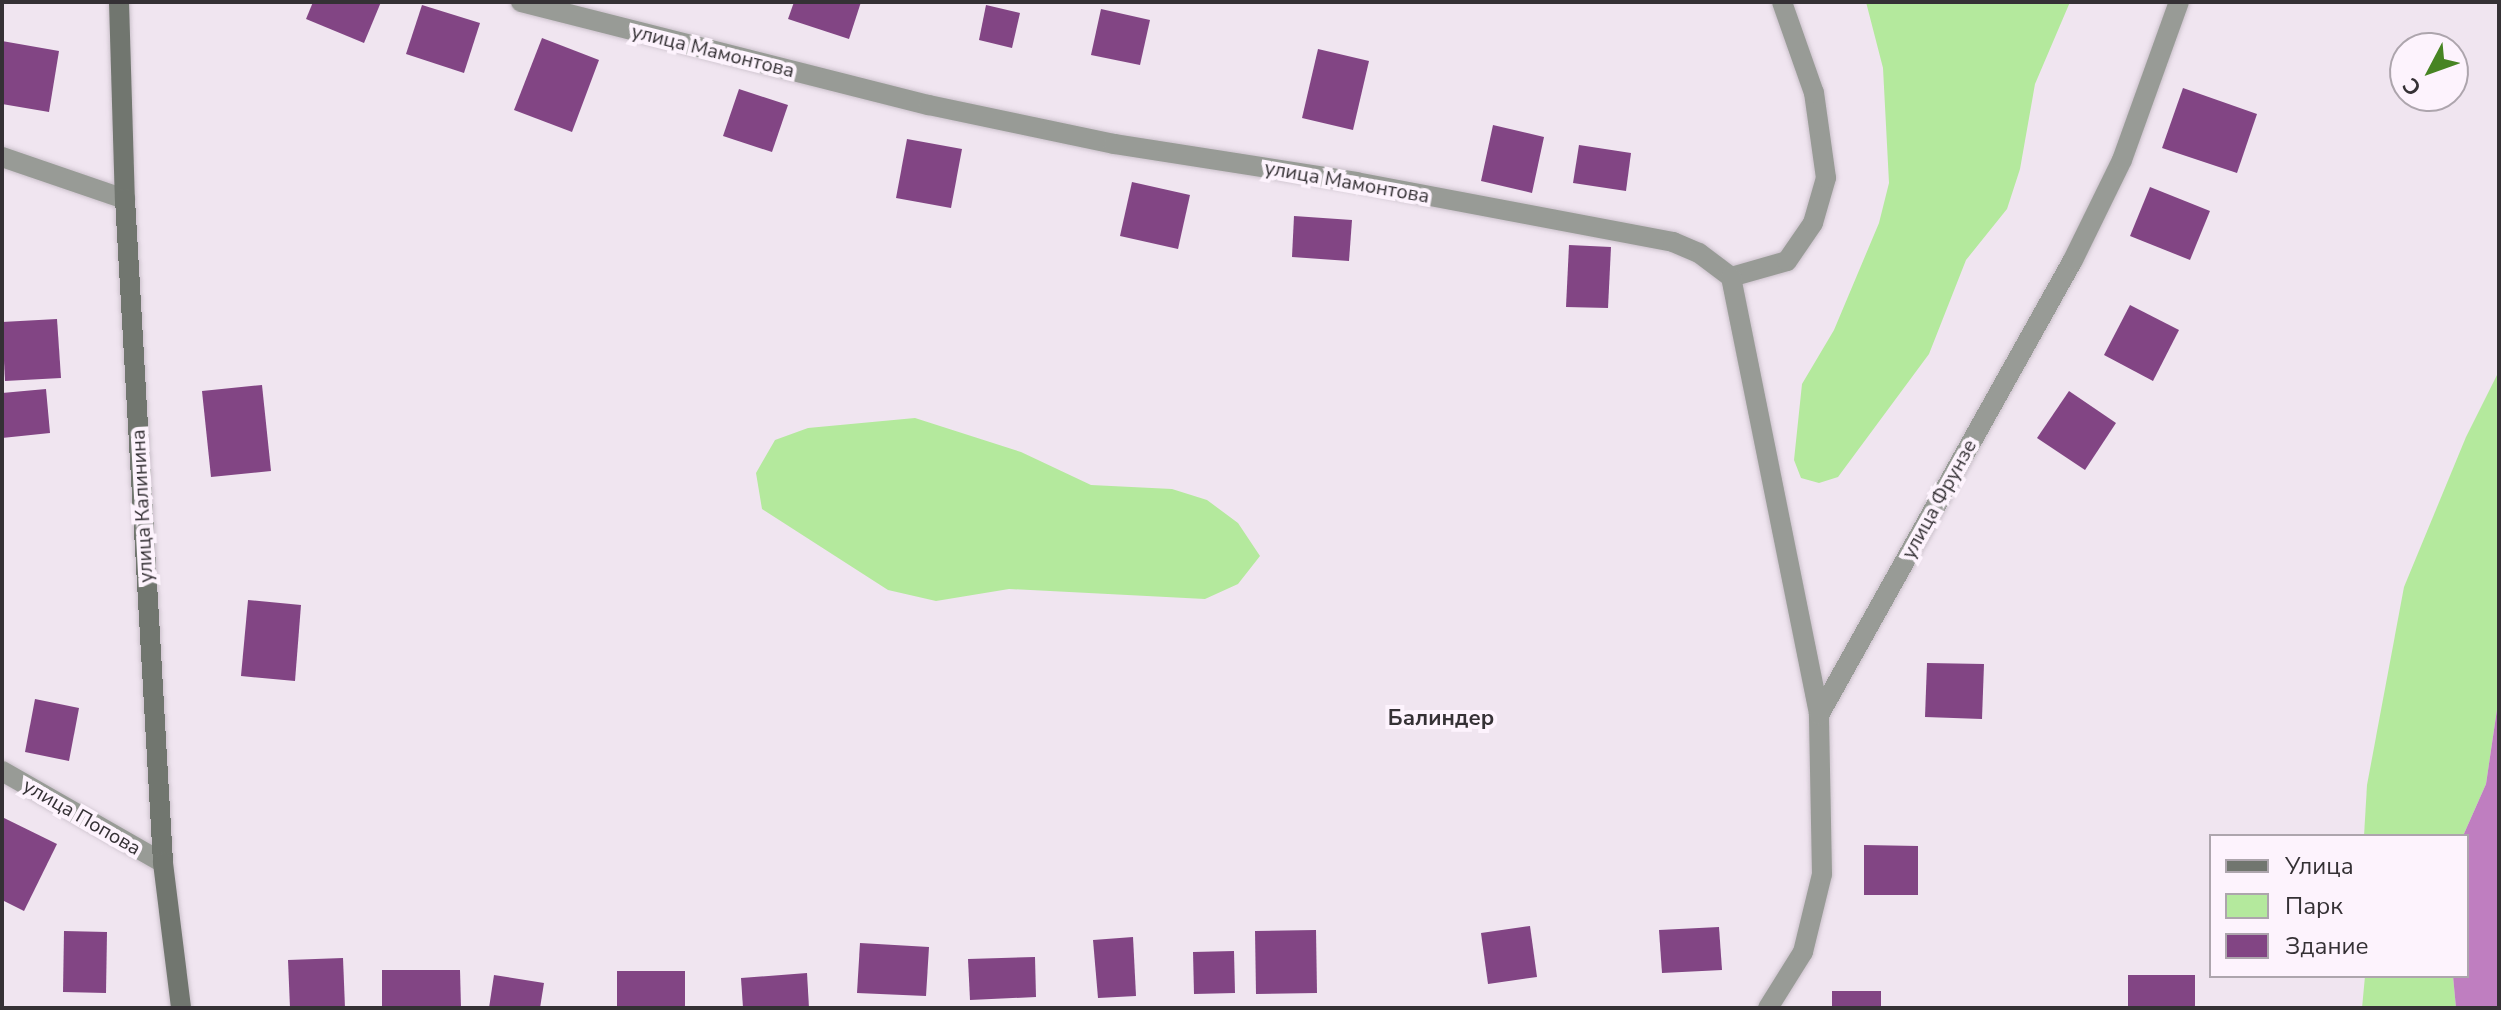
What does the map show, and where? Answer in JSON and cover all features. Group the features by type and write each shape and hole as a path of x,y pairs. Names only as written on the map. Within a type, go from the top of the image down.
{"street":[{"name":"улица Калинина","path":"119,2 125,199 163,863 181,1008"},
{"name":"улица Мамонтова","path":"521,2 929,105 1068,134 1356,182 1673,242 1699,253 1731,277"},
{"path":"1768,1008 1803,952 1822,874 1819,715 1731,277 1787,261 1813,223 1826,178 1814,93 1782,2"},
{"name":"улица Фрунзе","path":"1819,715 2073,260 2122,160 2179,2"},
{"path":"2,157 125,199"},
{"name":"улица Попова","path":"2,771 163,863"}],"green space":[{"path":"1866,2 2070,2 2035,84 2020,169 2007,209 1966,260 1929,354 1838,477 1819,483 1801,478 1794,460 1802,384 1834,330 1879,223 1889,183 1883,68"},
{"path":"2499,371 2499,696 2486,784 2464,834 2364,834 2367,785 2404,587 2466,437"},
{"path":"915,418 1021,452 1091,485 1172,489 1207,500 1238,523 1260,556 1238,584 1205,599 1009,589 936,601 888,590 762,509 756,473 775,440 808,428"},
{"path":"2365,978 2453,978 2456,1008 2362,1008"}],"shaded area":[{"path":"2499,696 2499,1008 2456,1008 2453,978 2469,978 2469,834 2464,834 2486,784"}],"building":[{"path":"313,2 381,2 364,43 306,19"},
{"path":"794,2 861,2 849,39 788,19"},
{"path":"422,5 480,23 464,73 406,54"},
{"path":"986,5 1020,13 1012,48 979,40"},
{"path":"1101,9 1150,20 1140,65 1091,55"},
{"path":"542,38 599,60 572,132 514,110"},
{"path":"2,41 59,51 49,112 2,104"},
{"path":"1318,49 1369,61 1353,130 1302,118"},
{"path":"2183,88 2257,114 2237,173 2162,148"},
{"path":"739,89 788,105 772,152 723,136"},
{"path":"1493,125 1544,137 1532,193 1481,181"},
{"path":"907,139 962,149 951,208 896,198"},
{"path":"1579,145 1631,153 1626,191 1573,183"},
{"path":"1132,182 1190,195 1178,249 1120,236"},
{"path":"2150,187 2210,211 2190,260 2130,236"},
{"path":"1294,216 1352,220 1349,261 1292,257"},
{"path":"1569,245 1611,247 1608,308 1566,307"},
{"path":"2130,305 2179,330 2153,381 2104,355"},
{"path":"57,319 61,378 5,381 2,322"},
{"path":"262,385 271,471 211,477 202,391"},
{"path":"46,389 50,433 2,438 2,393"},
{"path":"2069,391 2116,423 2085,470 2037,438"},
{"path":"248,600 301,605 295,681 241,676"},
{"path":"1927,663 1984,664 1982,719 1925,717"},
{"path":"35,699 79,708 69,761 25,752"},
{"path":"2,817 57,844 24,911 2,900"},
{"path":"1864,845 1918,846 1918,895 1864,895"},
{"path":"1530,926 1537,977 1488,984 1481,933"},
{"path":"1719,927 1722,970 1662,973 1659,930"},
{"path":"1316,930 1317,993 1256,994 1255,931"},
{"path":"64,931 107,932 106,993 63,992"},
{"path":"1133,937 1136,996 1098,998 1093,940"},
{"path":"860,943 929,947 926,996 857,993"},
{"path":"1234,951 1235,993 1194,994 1193,952"},
{"path":"1035,957 1036,997 970,1000 968,959"},
{"path":"343,958 345,1008 290,1008 288,960"},
{"path":"382,970 460,970 461,1008 382,1008"},
{"path":"617,971 685,971 685,1008 617,1008"},
{"path":"807,973 809,1008 743,1008 741,978"},
{"path":"494,975 544,983 540,1008 489,1008"},
{"path":"2128,975 2195,975 2195,1008 2128,1008"},
{"path":"1832,991 1881,991 1881,1008 1832,1008"}],"district":[{"name":"Балиндер","path":"1441,719"}]}
